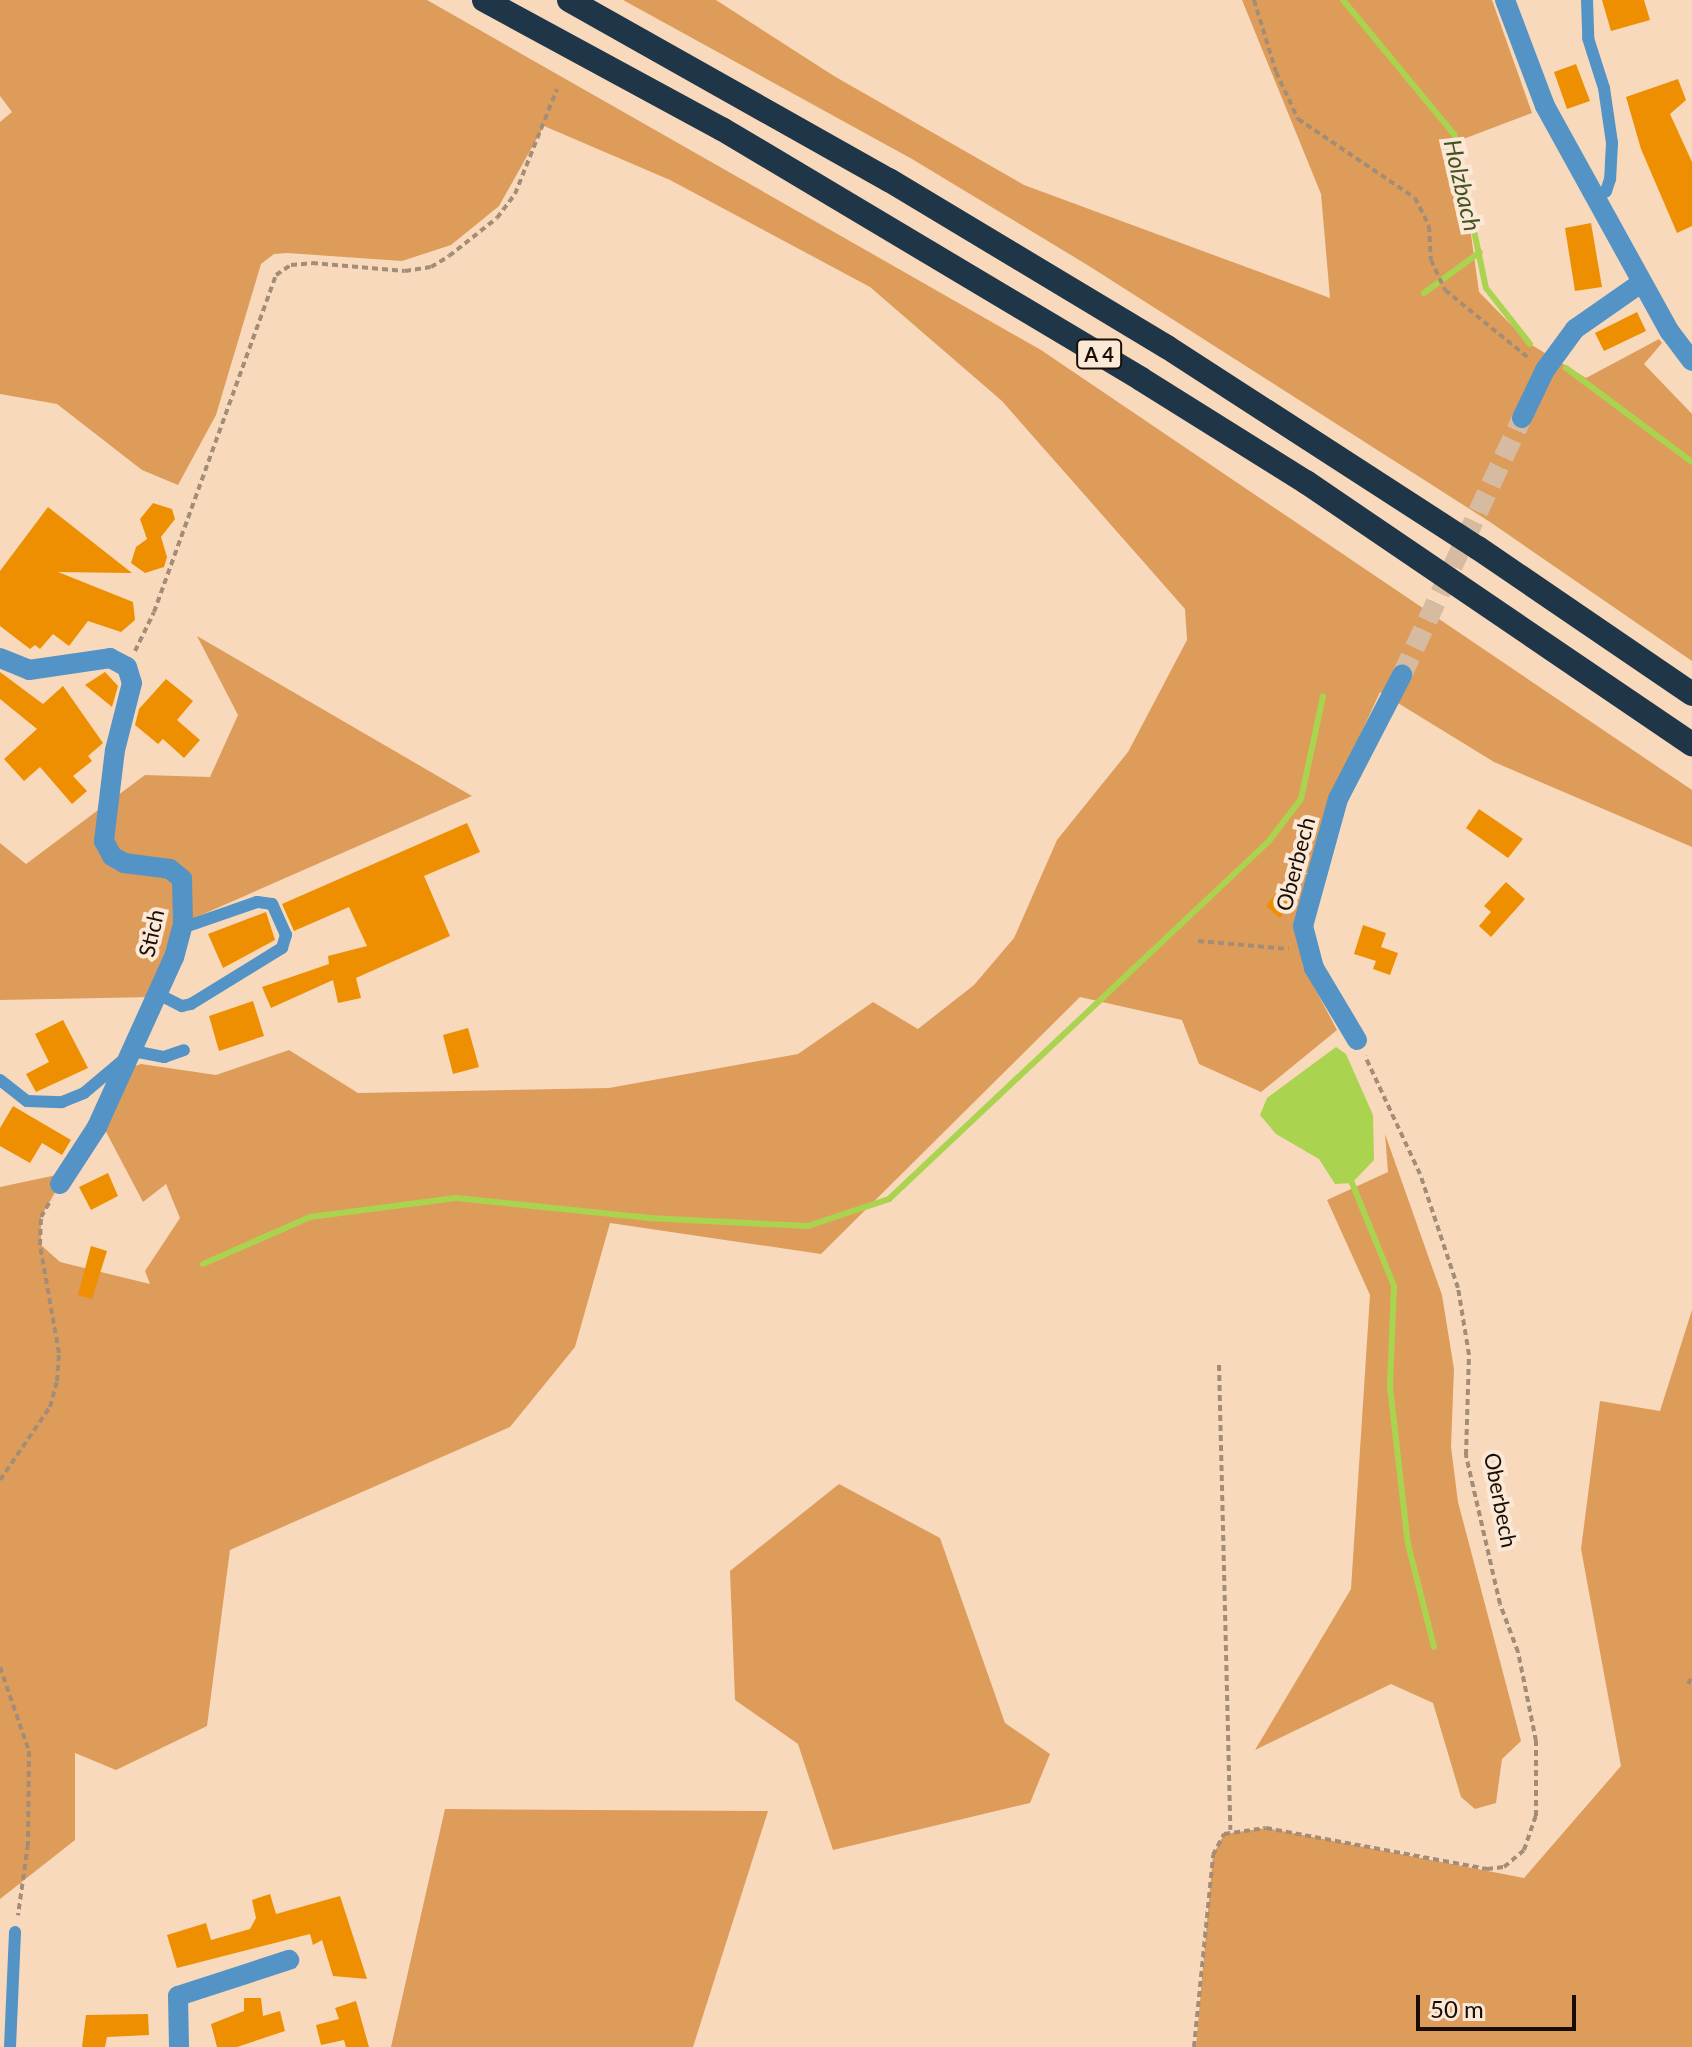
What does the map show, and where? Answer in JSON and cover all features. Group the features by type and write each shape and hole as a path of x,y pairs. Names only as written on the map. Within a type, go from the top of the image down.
{"highway":[{"name":"A 4","path":"484,0 722,129 1141,379 1423,560 1692,744"},
{"name":"A 4","path":"569,0 889,180 1167,347 1466,540 1692,694"}],"street":[{"path":"1505,0 1545,106 1641,283 1692,361"},
{"path":"1522,418 1545,370 1575,329 1641,283"},
{"path":"0,658 29,670 110,658 127,667"},
{"name":"Stich","path":"60,1184 97,1127 182,928 182,879 170,869 124,863 112,856 104,841 115,750 132,683 127,667"},
{"name":"Oberbech","path":"1357,1040 1308,950 1303,926 1322,844 1358,755 1402,675"},
{"path":"179,2047 178,1996 289,1960"}],"lane":[{"path":"1587,0 1588,38 1604,88 1612,143 1610,179 1606,191 1596,197"},
{"path":"156,993 182,1006 191,1004 282,948 286,935 272,904 257,902 182,928"},
{"path":"0,1080 27,1101 62,1102 84,1093 130,1054 164,1057 184,1050"},
{"path":"10,2047 15,1932"}],"path":[{"path":"1254,0 1276,72 1298,119 1415,198 1429,226 1431,260 1445,290 1545,370"},
{"path":"127,667 154,612 276,275 291,265 312,263 405,271 431,267 449,256 497,218 515,194 557,89"},
{"path":"1198,941 1308,950"},
{"name":"Oberbech","path":"1230,1830 1266,1828 1487,1869 1504,1867 1524,1850 1536,1816 1536,1741 1518,1652 1500,1604 1466,1455 1469,1355 1458,1288 1406,1139 1357,1040"},
{"path":"0,1480 50,1407 57,1381 59,1353 41,1217 60,1184"},
{"path":"1194,2047 1213,1855 1219,1839 1230,1830 1219,1365"},
{"path":"0,1667 29,1751 28,1844 15,1932"},
{"path":"1688,1684 1692,1677"}],"shaded area":[{"path":"0,0 427,0 1041,350 1692,790 1692,847 1494,762 1380,692 1334,792 1296,925 1303,966 1337,1030 1261,1092 1199,1064 1182,1020 1080,997 821,1254 610,1223 575,1347 510,1427 230,1550 207,1726 116,1770 75,1753 75,1840 0,1899 0,1187 66,1173 41,1217 41,1245 60,1262 150,1284 145,1271 180,1218 166,1184 143,1202 104,1128 129,1068 141,1064 216,1075 289,1050 358,1093 609,1088 798,1054 873,1002 918,1029 974,985 1014,938 1057,840 1128,752 1187,640 1185,609 1002,401 870,287 670,180 544,126 499,206 451,245 402,261 287,253 274,254 261,264 216,415 178,485 142,470 57,404 0,394 0,122 12,112 0,96"},
{"path":"623,0 716,0 834,76 1024,185 1330,298 1321,194 1242,0 1492,0 1532,113 1458,141 1479,292 1530,344 1586,378 1659,339 1662,343 1644,364 1692,414 1692,661 1490,522 1089,266 912,159"},
{"path":"197,636 472,796 183,923 154,997 0,1000 0,843 26,864 145,775 210,777 238,715"},
{"path":"1336,1047 1346,1054 1373,1115 1374,1160 1352,1183 1335,1184 1319,1159 1276,1134 1260,1115 1267,1098"},
{"path":"1385,1134 1442,1295 1454,1369 1451,1447 1458,1502 1521,1741 1502,1759 1496,1803 1475,1809 1461,1797 1433,1703 1391,1684 1255,1750 1351,1589 1370,1295 1327,1200 1388,1172"},
{"path":"1692,1310 1692,2047 1196,2047 1213,1855 1224,1834 1266,1828 1524,1878 1621,1766 1581,1549 1600,1401 1660,1411"},
{"path":"839,1484 940,1538 1005,1723 1050,1754 1030,1803 833,1850 798,1744 735,1700 730,1571"},
{"path":"445,1809 768,1811 693,2047 391,2047"}],"building":[{"path":"1602,0 1644,0 1650,20 1611,31"},
{"path":"1576,64 1590,101 1567,109 1554,72"},
{"path":"1678,79 1686,100 1670,114 1692,162 1692,226 1677,233 1641,149 1626,97"},
{"path":"1591,223 1602,287 1575,291 1565,228"},
{"path":"1637,312 1646,331 1604,351 1595,333"},
{"path":"153,503 172,509 175,519 161,537 167,557 164,567 145,573 131,563 136,547 147,539 140,519"},
{"path":"48,507 132,573 58,572 133,602 135,620 121,632 88,621 69,646 53,634 40,649 35,645 30,649 0,626 0,571"},
{"path":"0,672 43,704 63,686 103,743 88,756 92,761 73,776 87,791 72,804 40,767 24,781 4,759 37,729 0,699"},
{"path":"105,672 118,686 112,707 85,685"},
{"path":"166,679 193,701 177,720 200,740 184,758 163,739 158,744 135,725 139,709"},
{"path":"1479,809 1523,839 1508,858 1466,828"},
{"path":"467,823 480,852 424,876 450,936 356,978 361,998 338,1003 333,980 271,1008 262,987 329,964 328,956 367,946 349,907 294,931 282,904"},
{"path":"1289,877 1301,886 1280,918 1266,906"},
{"path":"1506,882 1525,899 1491,937 1479,926 1491,912 1484,906"},
{"path":"266,912 275,940 223,968 208,934"},
{"path":"1363,925 1386,933 1381,947 1398,953 1390,975 1373,969 1376,961 1354,954"},
{"path":"253,1001 264,1036 219,1051 209,1016"},
{"path":"63,1020 88,1068 36,1092 26,1074 49,1062 35,1034"},
{"path":"468,1028 479,1067 453,1074 443,1035"},
{"path":"13,1106 71,1140 62,1155 42,1143 30,1163 0,1146 0,1128"},
{"path":"108,1173 118,1196 91,1210 79,1187"},
{"path":"91,1246 107,1251 92,1299 78,1295"},
{"path":"270,1894 276,1914 340,1896 367,1979 333,1976 322,1940 313,1945 310,1934 177,1968 167,1935 206,1923 211,1940 250,1929 256,1918 252,1900"},
{"path":"244,1998 261,1998 263,2016 280,2011 285,2031 237,2047 217,2047 211,2024 244,2011"},
{"path":"356,2001 369,2047 346,2047 344,2040 321,2045 316,2025 339,2019 335,2008"},
{"path":"148,2014 149,2035 107,2037 105,2047 82,2047 86,2015"}],"waterway":[{"name":"Holzbach","path":"1343,0 1454,134 1486,288 1530,344"},
{"path":"1424,293 1480,252"},
{"name":"Holzbach","path":"1566,368 1692,462"},
{"path":"203,1264 310,1217 456,1198 648,1218 808,1226 889,1199 1269,841 1301,799 1323,696"},
{"path":"1352,1183 1394,1286 1390,1387 1408,1544 1434,1647"}],"tunnel":[{"path":"1402,675 1522,418"}]}
